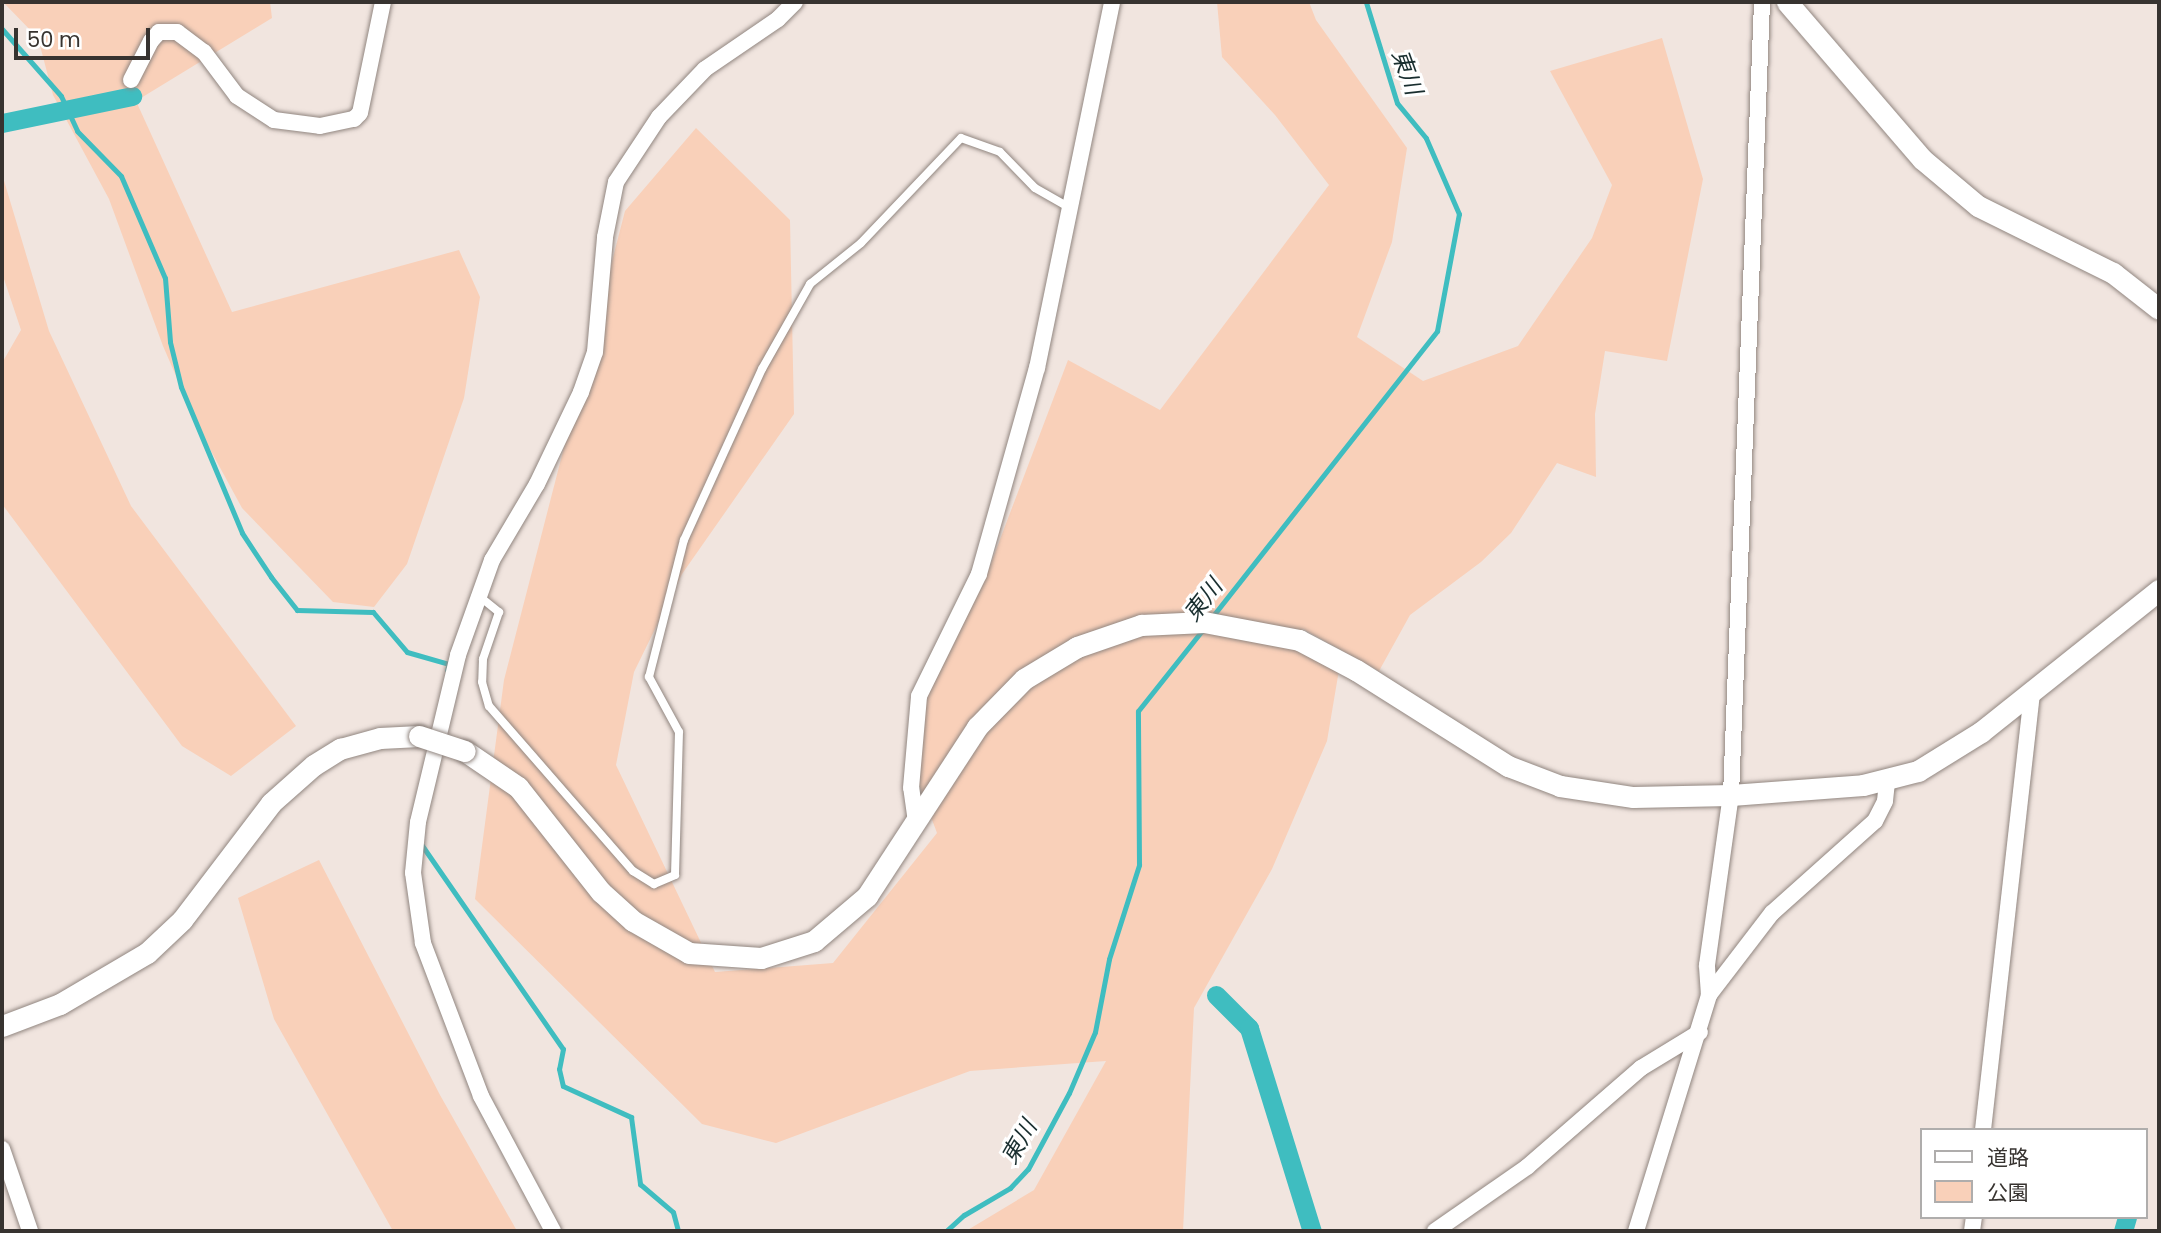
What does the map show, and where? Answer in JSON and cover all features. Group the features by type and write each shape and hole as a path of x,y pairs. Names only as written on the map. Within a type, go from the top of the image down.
{"street":[{"path":"131,80 151,41 159,32 177,32 204,52 237,96 274,120 320,126 354,119 363,100 383,2"},
{"path":"553,1231 481,1096 423,943 413,873 418,822 454,668 492,559 537,484 581,392 595,352 605,237 617,182 659,117 705,69 778,19 795,2"},
{"path":"916,822 911,788 919,696 979,573 1037,368 1112,2"},
{"path":"1636,1231 1700,1032 1709,995 1707,965 1731,796 1762,2"},
{"path":"1787,2 1922,159 1978,206 2113,273 2159,309"},
{"path":"2,1026 60,1003 147,953 182,920 271,803 314,765 340,749 380,738 419,736 465,751 518,787 601,892 625,914 690,953 761,958 814,941 867,896 977,727 1002,699 1041,667 1077,647 1141,625 1173,623 1244,626 1299,640 1538,779 1580,791 1633,797 1731,796 1887,782 1949,754 2032,693 2159,590"},
{"path":"1983,1128 2032,693"},
{"path":"1709,995 1772,913 1875,821 1885,802 1887,782"},
{"path":"1435,1231 1527,1167 1641,1068 1700,1032"},
{"path":"2,1149 30,1231"}],"lane":[{"path":"479,596 499,612 484,659 482,682 489,706 633,871 654,884 675,875 679,732 649,677 684,540 762,369 810,284 862,243 961,138 1000,152 1035,188 1070,208"}],"green space":[{"path":"3,2 270,2 272,18 136,101 232,312 459,250 480,297 464,398 407,564 374,607 333,602 242,508 199,429 163,346 109,199 53,95 38,38"},
{"path":"1217,2 1309,2 1316,20 1407,148 1392,242 1357,337 1423,381 1518,346 1592,238 1612,185 1550,71 1662,38 1703,179 1667,361 1605,351 1595,414 1596,477 1557,463 1511,533 1481,562 1410,615 1379,671 1303,629 1299,638 1339,670 1327,741 1272,869 1194,1008 1183,1231 966,1231 1034,1190 1106,1061 970,1071 776,1143 702,1124 475,899 504,680 625,211 696,128 790,220 794,414 682,574 634,672 616,765 715,972 833,963 937,833 915,774 923,698 985,579 1068,360 1160,410 1329,185 1275,115 1222,57"},
{"path":"2,174 49,331 131,506 296,726 231,776 182,746 2,504 2,363 21,330 2,273"},
{"path":"319,860 440,1095 517,1231 393,1231 274,1019 238,898"}],"waterway":[{"name":"東川","path":"1212,617 1437,331 1459,214 1426,138 1397,103 1366,2"},
{"path":"2,29 61,96 77,131 121,176 165,278 170,342 181,387 242,533 271,577 297,610 373,612 407,652 449,664 447,670"},
{"path":"2,123 132,96"},
{"name":"東川","path":"946,1231 964,1215 1010,1188 1028,1169 1069,1093 1095,1032 1109,959 1139,865 1138,711 1204,628"},
{"path":"421,844 563,1049 559,1069 563,1086 631,1117 640,1184 673,1212 678,1231"},
{"path":"1216,995 1249,1028 1312,1231"},
{"path":"2123,1231 2126,1219"}]}
